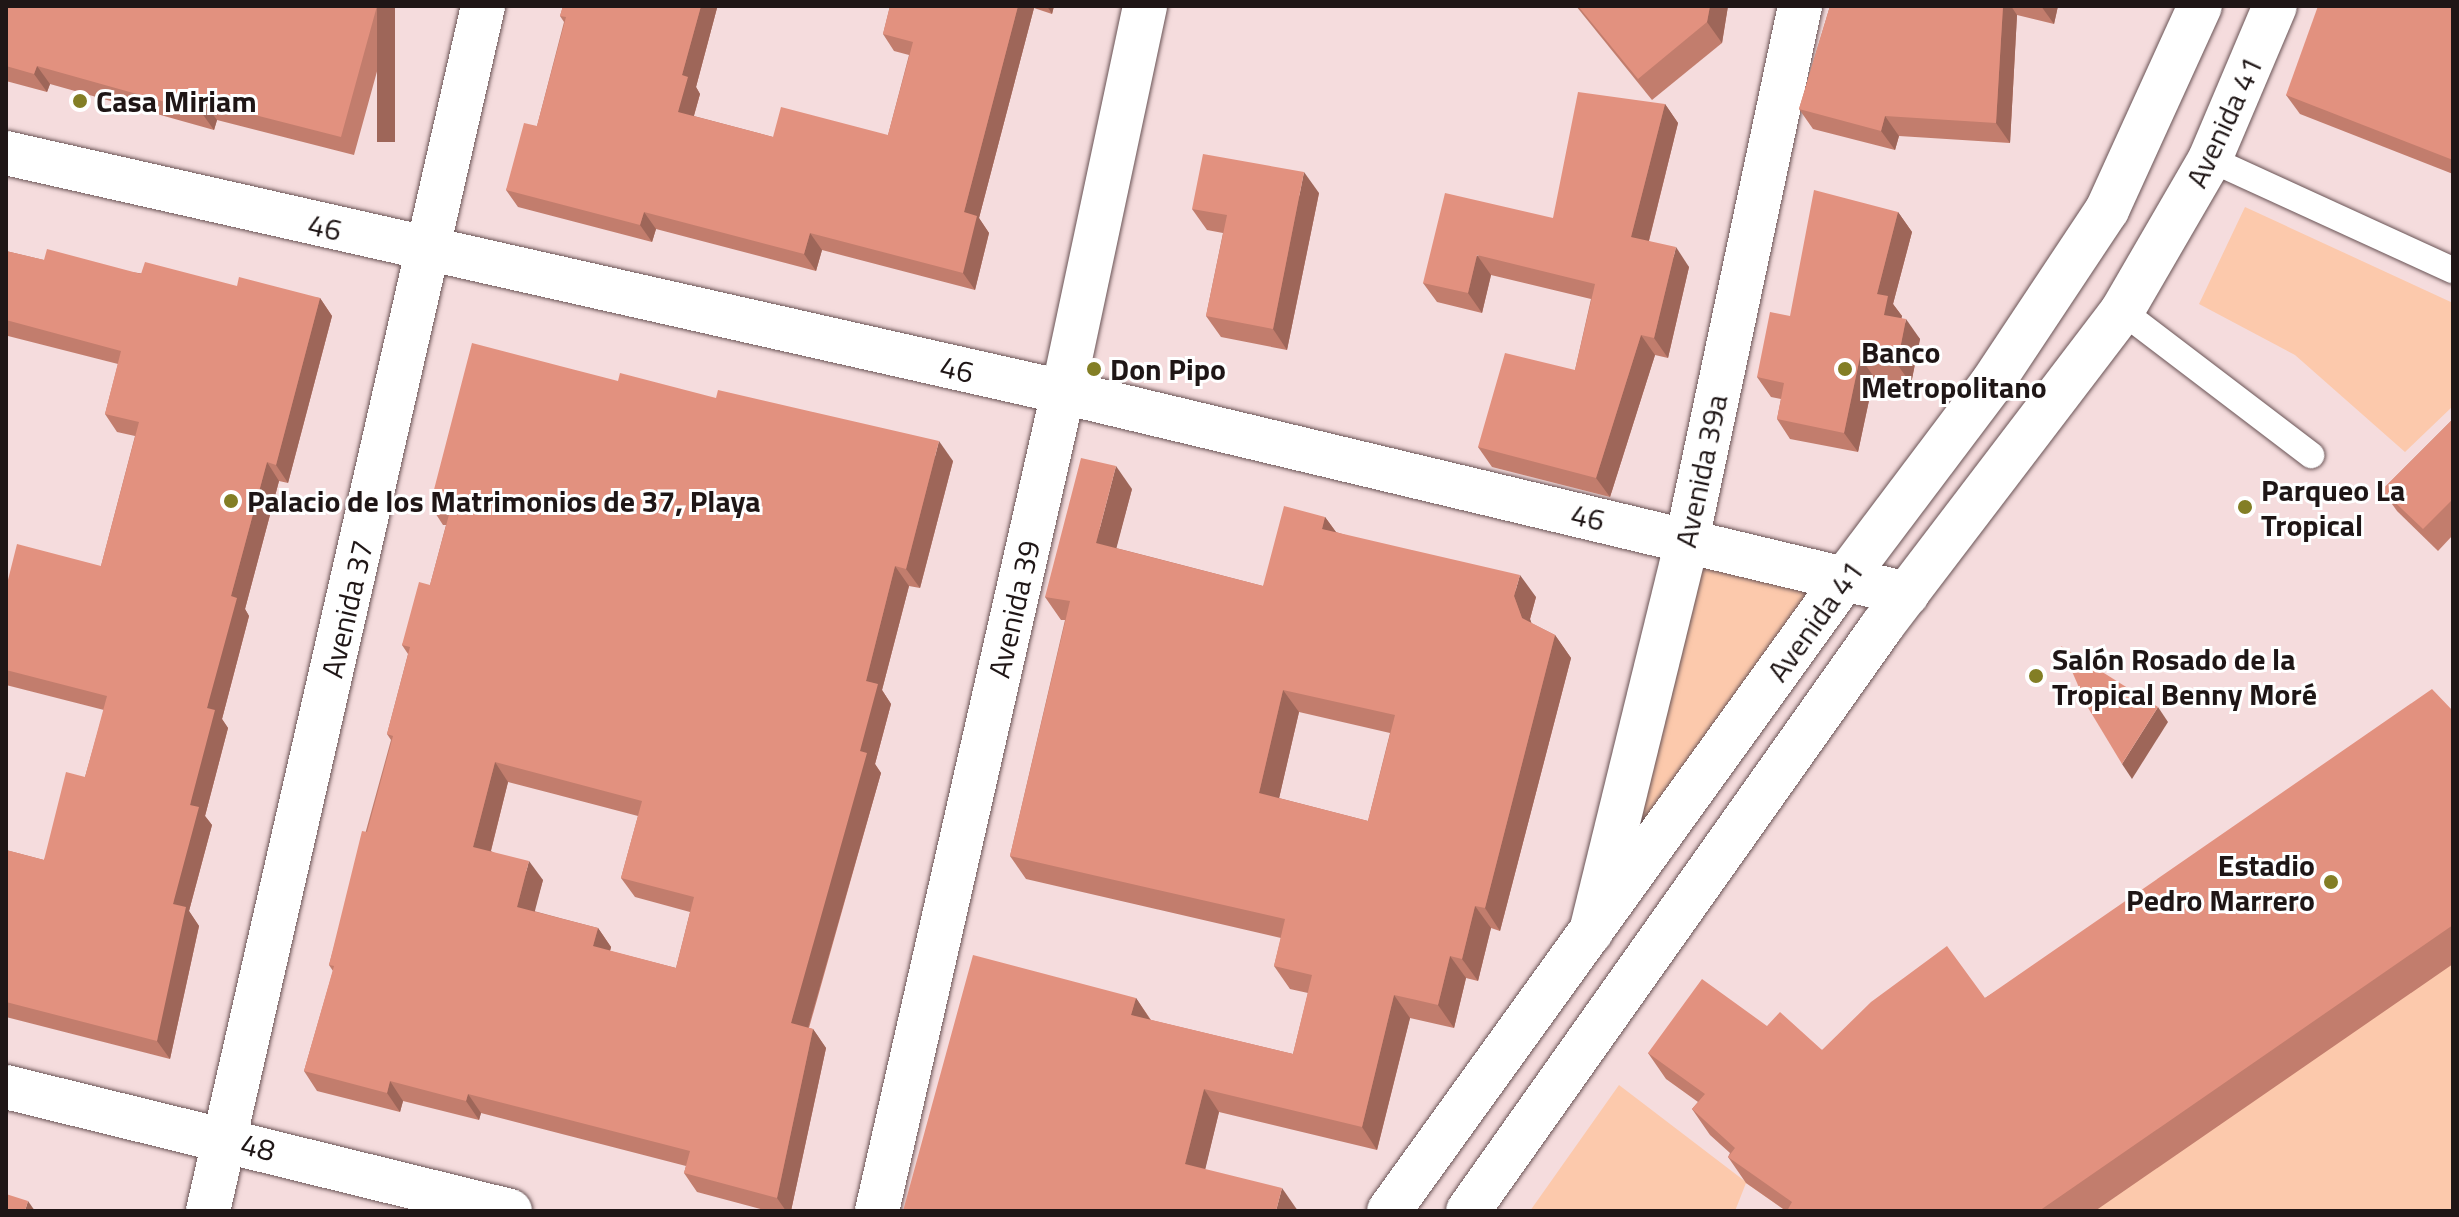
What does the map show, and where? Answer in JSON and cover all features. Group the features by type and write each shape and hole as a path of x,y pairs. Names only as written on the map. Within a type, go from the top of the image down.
{"street":[{"name":"Avenida 37","path":"208,1211 430,251 483,6"},
{"name":"Avenida 39","path":"877,1211 1063,392 1145,6"},
{"name":"Avenida 39a","path":"1591,933 1687,540 1800,6"},
{"name":"Avenida 41","path":"1389,1211 1846,577 1992,383 2107,210 2200,6"},
{"name":"Avenida 41","path":"1468,1211 1907,594 2122,311 2210,159 2275,6"},
{"name":"46","path":"6,153 1063,392 1907,594"},
{"name":"48","path":"6,1087 225,1138 510,1211"}],"lane":[{"path":"2210,159 2453,270"},
{"path":"2122,311 2311,455"}],"shaded area":[{"path":"2245,207 2453,303 2453,406 2405,452 2295,355 2199,304"},
{"path":"1687,540 1846,577 1591,933"},
{"name":"Estadio Pedro Marrero","path":"2453,718 2453,1211 1786,1211 1746,1183 1735,1211 1530,1211 1619,1085 1746,1182 2003,1024"}],"building":[{"path":"6,6 377,6 341,137 204,102 201,112 37,66 34,74 6,66"},
{"path":"563,6 701,6 682,75 688,77 678,112 773,137 781,107 888,135 913,42 883,34 890,6 1018,6 964,212 977,216 963,273 810,233 804,254 644,212 640,225 506,190 524,123 537,126 566,17 560,16"},
{"path":"1578,6 1710,6 1707,22 1638,79"},
{"path":"1830,6 2003,6 1996,123 1885,116 1881,131 1799,109"},
{"path":"2318,6 2453,6 2453,160 2286,95"},
{"path":"1578,92 1665,104 1631,237 1676,247 1654,338 1641,335 1596,478 1478,447 1505,353 1575,370 1595,284 1477,255 1468,293 1423,283 1445,193 1553,218"},
{"path":"1203,154 1304,172 1273,329 1206,316 1227,215 1192,209"},
{"path":"1814,190 1898,212 1877,294 1888,296 1884,315 1906,319 1897,364 1860,357 1844,433 1777,419 1784,383 1757,377 1770,312 1790,316"},
{"path":"47,249 141,274 145,262 237,286 239,277 320,298 276,465 267,462 231,596 237,598 207,708 215,710 190,805 199,807 173,904 186,907 157,1041 6,1002 6,850 44,860 66,772 85,777 107,696 6,670 6,588 17,544 101,566 139,422 105,414 121,351 6,320 6,251 44,260"},
{"path":"472,343 618,381 620,373 716,398 718,390 939,441 906,569 895,566 866,681 878,684 860,751 867,753 791,1023 813,1029 777,1198 684,1173 690,1151 468,1094 466,1101 390,1081 387,1093 304,1071 334,966 329,965 362,831 367,832 393,736 387,734 410,647 402,645 419,582 430,585 450,511 430,505","holes":["495,762 642,801 621,878 694,897 676,968 593,946 598,928 517,907 529,861 473,847"]},
{"path":"2453,419 2453,499 2423,529 2382,490"},
{"path":"1081,458 1116,466 1096,543 1263,586 1284,506 1325,517 1322,529 1520,575 1514,596 1522,618 1555,635 1485,908 1475,906 1462,959 1450,956 1438,1005 1394,995 1362,1127 1204,1089 1185,1164 1282,1188 1276,1211 903,1211 973,955 1136,998 1131,1015 1293,1054 1312,975 1274,966 1285,919 1010,856 1070,601 1045,597","holes":["1283,690 1395,715 1368,821 1259,793"]},
{"path":"2061,646 2158,707 2122,764 2087,706"},
{"name":"Estadio Pedro Marrero","path":"2432,689 2453,711 2453,925 2039,1211 1787,1211 1792,1202 1728,1157 1735,1148 1692,1109 1705,1094 1648,1053 1702,979 1767,1026 1780,1012 1822,1050 1871,1002 1947,946 1985,998"},
{"path":"6,1194 28,1201 25,1211 6,1211"}],"place":[{"name":"Casa Miriam","path":"80,101"},
{"name":"Don Pipo","path":"1094,369"},
{"name":"Banco Metropolitano","path":"1845,369"},
{"name":"Palacio de los Matrimonios de 37, Playa","path":"231,501"},
{"name":"Parqueo La Tropical","path":"2245,507"},
{"name":"Salón Rosado de la Tropical Benny Moré","path":"2036,676"},
{"name":"Estadio Pedro Marrero","path":"2331,882"}]}
